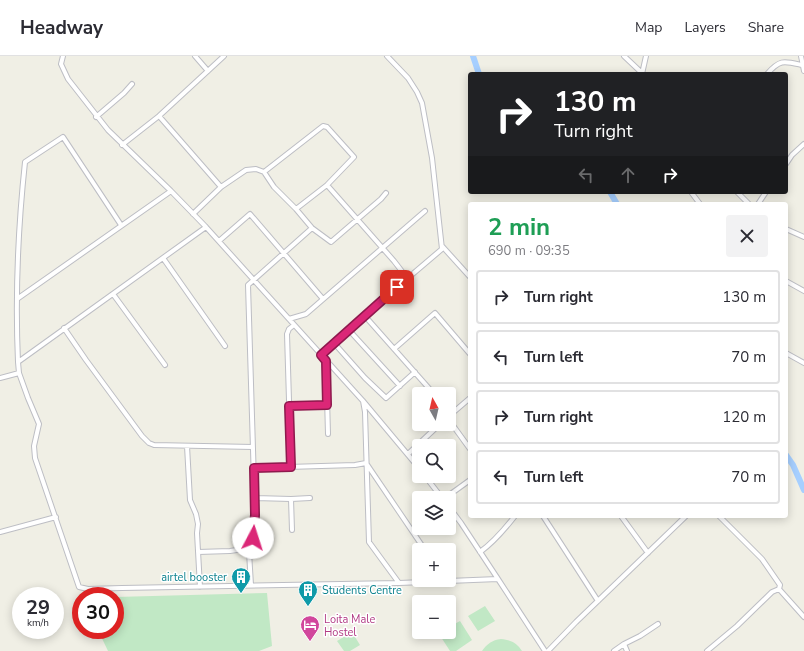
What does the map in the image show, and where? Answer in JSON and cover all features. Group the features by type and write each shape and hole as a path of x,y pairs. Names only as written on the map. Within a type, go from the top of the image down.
{"street":[{"path":"63,56 61,60 62,68 68,79 96,117 122,145 171,191 206,227 363,401 412,459"},
{"path":"195,56 208,71"},
{"path":"122,145 159,116 224,56"},
{"path":"387,56 408,78 422,103 432,158 442,246 468,275"},
{"path":"624,56 640,72"},
{"path":"642,72 646,56"},
{"path":"768,72 774,66 782,62 802,60 804,71"},
{"path":"96,117 124,93 132,84"},
{"path":"159,116 222,187"},
{"path":"264,172 323,126 327,127 354,157 327,185 296,209"},
{"path":"121,225 63,137 25,162 20,214 17,299 19,373 39,424 34,446 35,458 79,587 88,589 412,581"},
{"path":"788,161 804,144"},
{"path":"193,214 222,187 246,170 256,169 264,172 274,187 312,228 331,242 358,220 386,193"},
{"path":"327,185 394,261 407,278"},
{"path":"17,299 171,191"},
{"path":"739,194 747,202"},
{"path":"289,319 306,314 425,211"},
{"path":"219,242 250,214 324,299"},
{"path":"18,362 206,227"},
{"path":"251,585 250,548 254,531 255,498 248,288 249,284 253,280 312,228"},
{"path":"788,230 804,237"},
{"path":"321,355 348,329 440,250 442,246"},
{"path":"163,258 226,346"},
{"path":"788,282 804,291"},
{"path":"113,294 165,366"},
{"path":"394,349 435,313 468,352"},
{"path":"364,315 428,387"},
{"path":"291,467 287,334 294,325"},
{"path":"64,328 142,436 149,443 154,445 253,447"},
{"path":"348,329 400,386"},
{"path":"334,343 386,398 415,372"},
{"path":"788,354 804,363"},
{"path":"326,361 328,434"},
{"path":"0,378 19,373"},
{"path":"456,410 468,400"},
{"path":"363,401 365,412 369,542 399,582"},
{"path":"289,406 327,405"},
{"path":"456,430 468,446"},
{"path":"408,454 433,431"},
{"path":"187,446 190,500 196,514 200,586"},
{"path":"254,468 366,463"},
{"path":"366,463 420,543"},
{"path":"455,491 468,481"},
{"path":"430,483 437,491"},
{"path":"255,498 310,498"},
{"path":"292,499 292,530"},
{"path":"0,532 56,517"},
{"path":"456,517 547,651 684,518"},
{"path":"480,552 501,534 513,518"},
{"path":"544,518 598,601"},
{"path":"622,518 648,553"},
{"path":"721,518 762,559 780,585 779,588 804,617"},
{"path":"198,552 230,551 250,548"},
{"path":"456,580 498,579"},
{"path":"707,651 737,626 772,592 779,588"},
{"path":"614,651 658,624"},
{"path":"624,644 627,651"}],"green space":[{"path":"267,593 272,646 259,651 108,651 102,639 124,639 124,597"},
{"path":"485,606 495,621 478,631 468,616"},
{"path":"460,621 472,640 456,651 450,651 442,639 456,639 456,623"},
{"path":"352,632 360,645 350,651 344,651 337,641"},
{"path":"501,639 513,642 522,651 482,651 490,643"}],"waterway":[{"path":"473,56 478,72"},
{"path":"611,194 616,202"},
{"path":"788,458 793,465 804,490"}],"place":[{"name":"airtel booster","path":"241,594"},
{"name":"Students Centre","path":"308,607"},
{"name":"Loita Male Hostel","path":"310,642"}],"route":[{"path":"253,538 255,515 254,468 291,467 289,406 327,405 326,361 321,355 397,287"}]}
